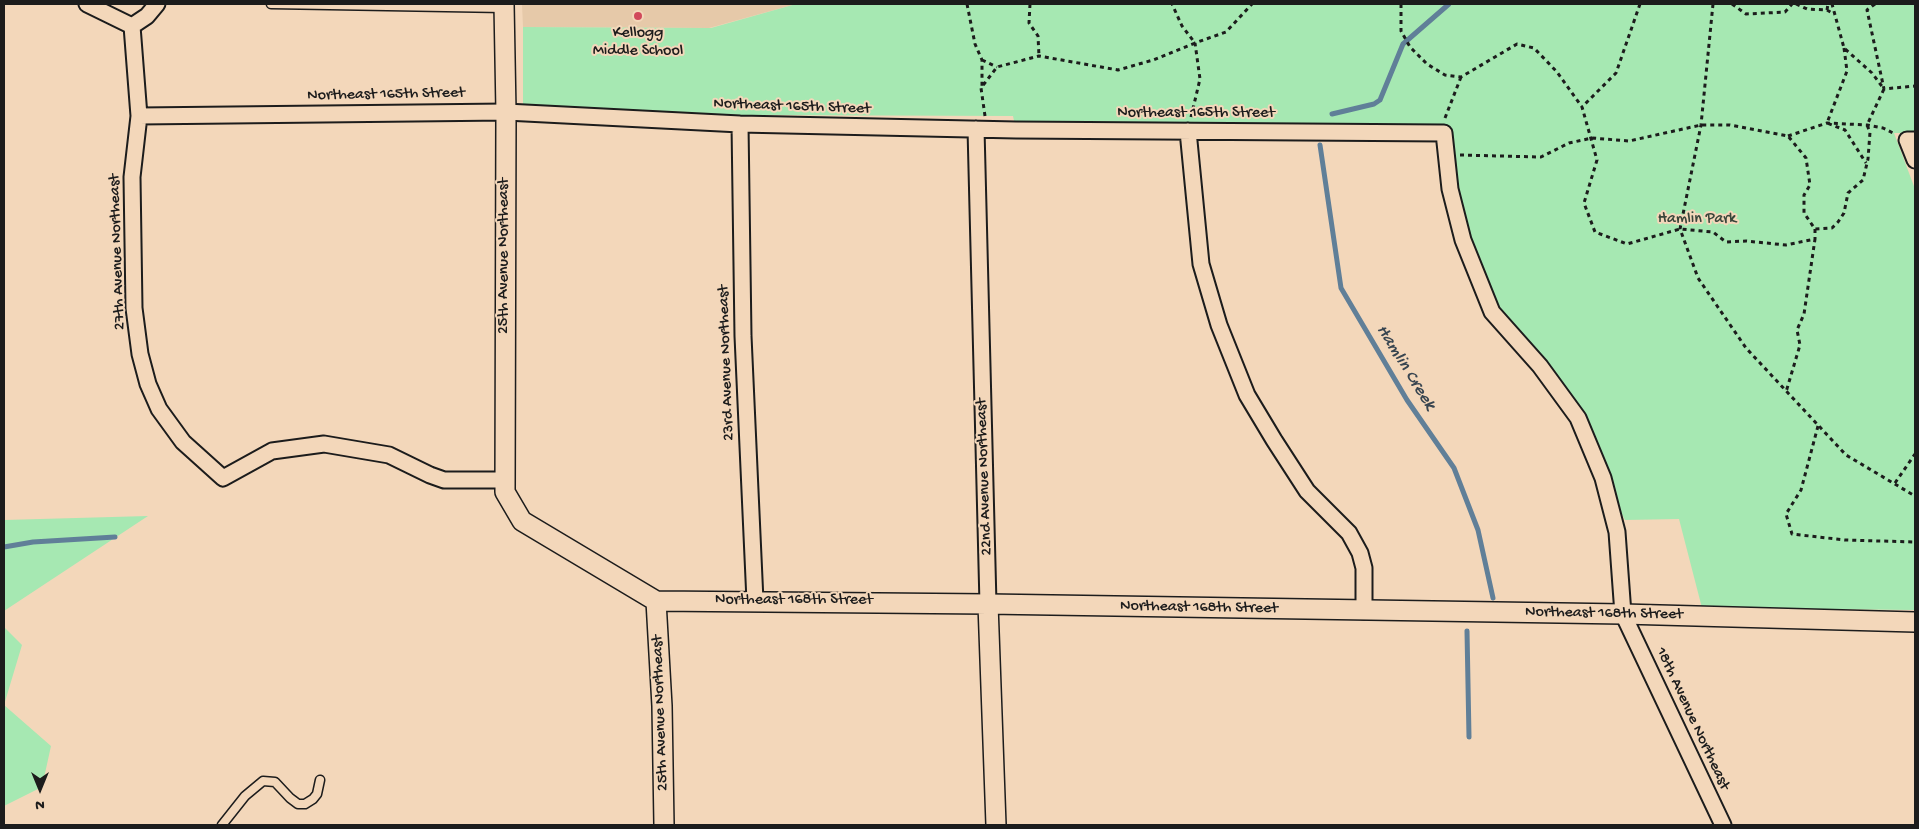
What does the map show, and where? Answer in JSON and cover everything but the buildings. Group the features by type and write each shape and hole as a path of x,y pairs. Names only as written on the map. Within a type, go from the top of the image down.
{"street":[{"path":"87,4 132,26 147,16 157,4"},
{"name":"25th Avenue Northeast","path":"504,6 506,112 505,492 512,507 522,521 656,601 662,706 664,825"},
{"name":"27th Avenue Northeast","path":"132,26 139,116 132,177 134,308 140,354 148,384 159,409 183,442 223,478 272,451 324,444 389,455 444,480 505,480"},
{"name":"Northeast 165th Street","path":"139,116 506,112 740,124 982,129 1444,133"},
{"name":"23rd Avenue Northeast","path":"740,124 743,336 755,600"},
{"name":"22nd Avenue Northeast","path":"982,129 988,604 996,825"},
{"path":"1188,131 1200,264 1219,325 1247,395 1274,440 1307,491 1349,533 1360,553 1364,568 1364,611"},
{"name":"18th Avenue Northeast","path":"1444,133 1451,193 1463,240 1492,312 1540,366 1578,418 1603,478 1617,532 1623,614 1723,825"},
{"path":"1911,140 1915,160"},
{"name":"Northeast 168th Street","path":"656,601 755,600 1623,614 1915,622"}],"lane":[{"path":"271,4 504,6"},
{"path":"222,825 244,796 263,781 275,782 298,804 305,804 317,794 320,780"}],"path":[{"path":"967,4 975,44 982,60 982,129"},
{"path":"1030,4 1029,23 1038,36 1039,56"},
{"path":"1172,4 1182,26 1195,43 1200,79 1188,131"},
{"path":"982,60 997,67 1039,56 1118,70 1153,60 1226,32 1252,4"},
{"path":"1401,4 1401,31 1410,47 1427,64 1446,74 1461,77"},
{"path":"1582,107 1616,74 1640,4"},
{"path":"1713,4 1701,125 1680,229 1698,278 1746,348 1846,456 1915,496"},
{"path":"1732,4 1746,14 1785,12 1792,4"},
{"path":"1796,4 1807,9 1827,10 1835,14"},
{"path":"1827,10 1830,4"},
{"path":"1827,123 1847,71 1844,48 1835,14 1830,4"},
{"path":"1815,229 1832,228 1838,222 1844,213 1848,193 1863,180 1867,164 1870,132 1867,125 1884,89 1867,10 1874,4"},
{"path":"1447,115 1461,77 1517,44 1534,48 1557,72 1582,107 1597,160 1584,203 1595,232 1627,244 1680,229 1714,232 1726,242 1746,241 1786,245 1815,239"},
{"path":"1844,48 1872,73 1884,89"},
{"path":"982,88 997,67"},
{"path":"1884,89 1915,86"},
{"path":"1827,123 1845,130 1867,164"},
{"path":"1446,154 1541,157 1568,142 1592,138 1629,141 1701,125 1730,125 1788,136 1827,123 1867,125 1883,128 1911,140"},
{"path":"1786,392 1800,345 1797,330 1804,314 1815,239 1815,229 1804,214 1804,195 1810,185 1806,158 1788,136"},
{"path":"1818,426 1801,490 1786,514 1792,534 1844,540 1915,542"},
{"path":"1895,484 1915,454"}],"shaded area":[{"name":"Kellogg Middle School","path":"522,4 796,4 709,28 523,27"}],"green space":[{"name":"Hamlin Park","path":"796,4 1915,4 1915,133 1894,133 1915,189 1915,610 1702,608 1679,519 1625,520 1609,490 1578,418 1490,307 1440,133 1016,130 1013,116 740,115 523,107 523,27 711,28"},
{"path":"148,516 4,611 4,520"},
{"path":"4,627 22,645 4,705"},
{"path":"4,705 51,746 42,787 4,806"}],"waterway":[{"name":"Hamlin Creek","path":"1332,114 1374,104 1380,100 1403,44 1449,4"},
{"name":"Hamlin Creek","path":"1320,145 1341,288 1407,400 1454,468 1478,530 1493,598"},
{"path":"4,547 33,542 115,537"},
{"name":"Hamlin Creek","path":"1467,631 1469,737"}],"place":[{"name":"Kellogg Middle School","path":"638,16"}]}
